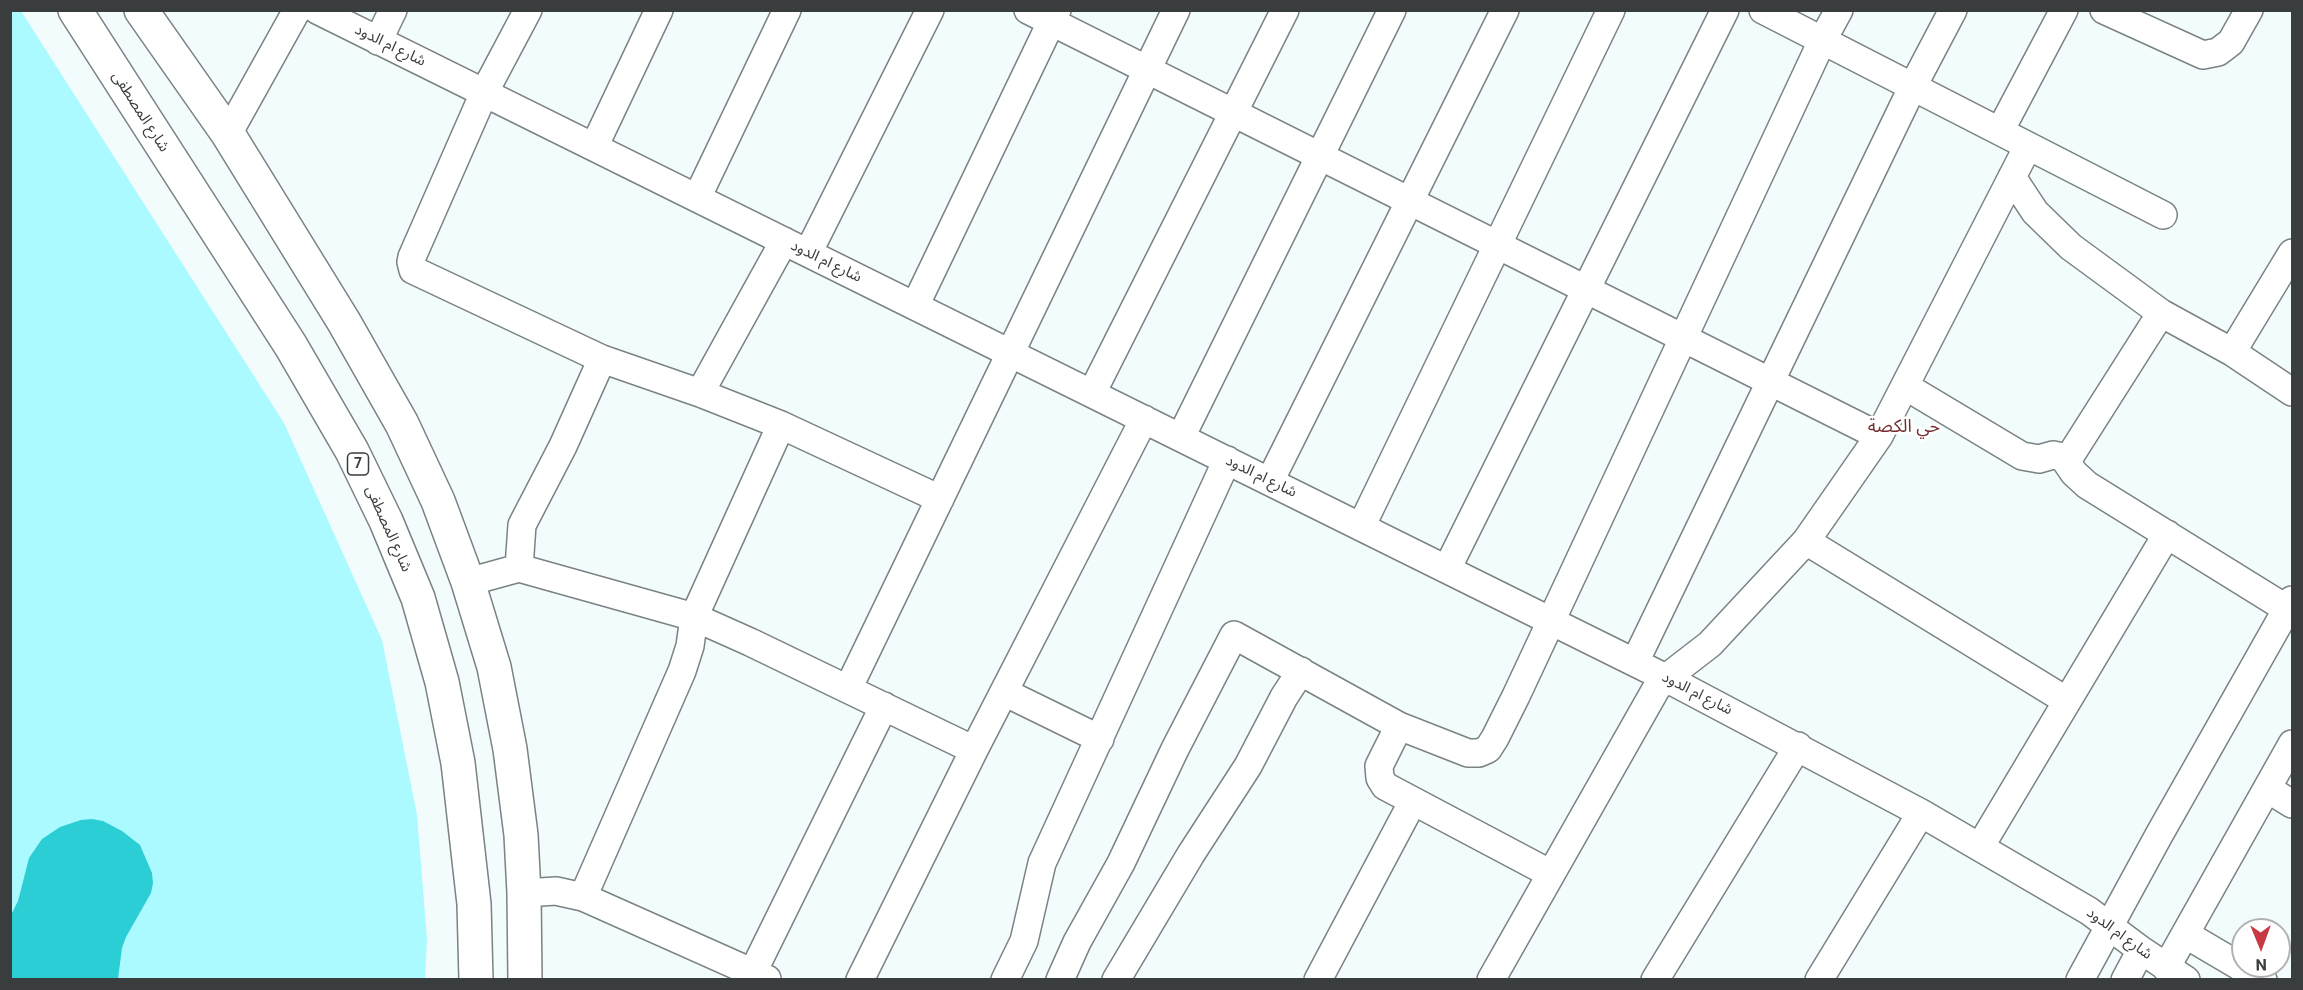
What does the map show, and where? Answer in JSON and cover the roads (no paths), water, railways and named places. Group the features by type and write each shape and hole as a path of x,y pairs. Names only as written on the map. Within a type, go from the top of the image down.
{"highway":[{"name":"شارع المصطفى","path":"75,10 291,346 352,451 386,521 414,587 442,682 458,764 474,904 476,980"},
{"path":"141,10 228,134 344,322 402,424 438,501 468,582 494,667 510,749 521,835 525,893 525,980"}],"street":[{"path":"228,134 297,10"},
{"name":"شارع ام الدود","path":"317,10 1635,662 1798,746 1921,813 2089,911 2176,974"},
{"path":"378,41 393,10"},
{"path":"528,10 484,93 412,257 412,267 420,275 602,359 700,393 781,425 940,499"},
{"path":"594,147 659,10"},
{"path":"697,198 787,10"},
{"path":"808,253 930,10"},
{"path":"1028,10 1055,16 1147,70 1879,436"},
{"path":"848,689 1176,10"},
{"path":"1092,393 1286,10"},
{"path":"1181,438 1392,10"},
{"path":"1270,481 1505,10"},
{"path":"1361,527 1611,10"},
{"path":"1447,569 1725,10"},
{"path":"1763,10 2163,215"},
{"path":"1060,980 1077,942 1121,863 1175,749 1234,635 1399,726 1468,753 1479,753 1488,749 1496,738 1552,621 1822,41 1839,10"},
{"path":"1635,662 1913,86 1953,10"},
{"path":"2000,131 2064,10"},
{"path":"2104,10 2203,55 2218,52 2231,42 2249,10"},
{"path":"915,306 1055,16"},
{"path":"1500,977 1551,874 1650,698 1666,678 1710,644 1806,541 1879,436 2028,146"},
{"path":"2012,177 2035,212 2071,247 2161,313 2232,352 2292,392"},
{"path":"700,393 784,241"},
{"path":"2232,352 2292,253"},
{"path":"2067,460 2161,313"},
{"path":"519,568 522,525 563,446 602,359"},
{"path":"1905,386 2022,456 2039,459 2058,455 2067,460 2074,473 2087,485 2290,605 2080,980"},
{"path":"860,980 974,750 1144,419"},
{"path":"583,897 682,671 690,646 694,617 781,425"},
{"path":"1005,980 1024,941 1042,863 1227,460"},
{"path":"1980,847 2167,534"},
{"path":"1806,541 2067,701"},
{"path":"468,582 519,568 694,617 974,750"},
{"path":"1116,980 1191,854 1248,766 1284,697 1301,671"},
{"path":"1004,692 1100,739"},
{"path":"525,893 556,891 583,897 757,977 884,706"},
{"path":"1399,726 1379,766 1378,772 1385,786 1551,874"},
{"path":"2176,974 2185,934 2292,744"},
{"path":"1665,976 1798,746"},
{"path":"2268,789 2292,804"},
{"path":"1318,980 1413,801"},
{"path":"1819,980 1921,813"},
{"path":"2185,934 2263,980"},
{"path":"2125,980 2141,950"}],"district":[{"name":"حي الكصة","path":"1904,427"}]}
